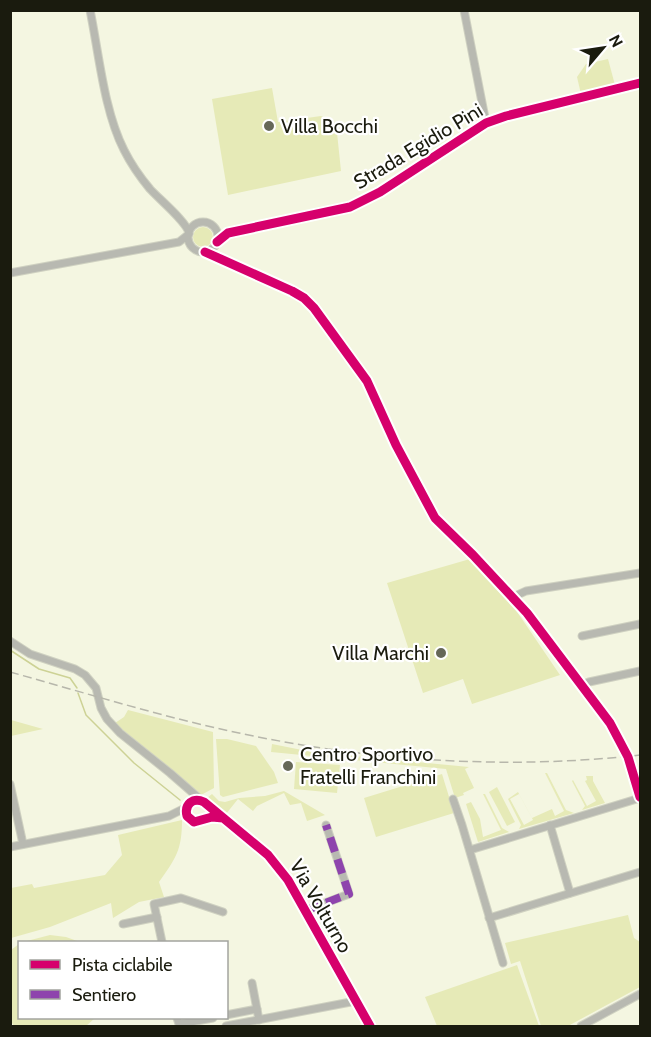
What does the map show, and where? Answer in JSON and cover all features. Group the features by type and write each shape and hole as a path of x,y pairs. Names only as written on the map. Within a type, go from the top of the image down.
{"street":[{"path":"90,10 110,112 117,136 140,177 188,226 189,242 196,250"},
{"path":"464,10 486,123"},
{"name":"Strada Egidio Pini","path":"217,243 227,234 354,205 390,185 486,123 640,83"},
{"path":"181,219 212,225 217,233 218,251 225,260"},
{"path":"10,273 180,242 193,227 202,223"},
{"name":"Strada Egidio Pini","path":"212,225 223,230 248,229"},
{"path":"205,252 211,250 217,243"},
{"path":"158,246 186,246 205,252 292,291 314,308 367,381 396,445 435,518 513,597 582,685 623,745 640,798 470,850"},
{"path":"513,597 526,591 640,573"},
{"path":"582,636 640,624"},
{"name":"Via Volturno","path":"10,640 34,656 83,673 93,683 106,719 120,733 273,860 285,876 370,1026"},
{"path":"582,685 640,671"},
{"name":"Via Volturno","path":"165,770 186,791 188,801 186,813 190,819"},
{"path":"10,784 23,844"},
{"path":"169,816 195,800 204,802 208,813 204,820"},
{"path":"453,800 503,963"},
{"path":"10,847 169,816 181,816 197,822 212,817 223,818"},
{"path":"306,913 312,908 349,894 326,825"},
{"path":"550,825 570,893"},
{"path":"489,918 640,872"},
{"path":"162,941 154,904 181,898 223,912"},
{"path":"123,924 157,917"},
{"path":"252,983 259,1020"},
{"path":"581,1026 640,994"},
{"path":"226,1026 356,1001"},
{"path":"228,1015 257,1009"},
{"path":"178,1023 201,1019"}],"green space":[{"path":"608,59 615,85 581,94 577,77 586,64"},
{"path":"272,88 278,122 321,116 336,123 341,171 228,195 212,99"},
{"path":"199,227 207,227 213,233 213,241 207,247 199,247 193,241 193,233"},
{"path":"470,559 505,594 560,675 472,704 463,679 423,693 387,583"},
{"path":"128,710 213,732 214,788 201,795 194,791 115,723 124,717"},
{"path":"11,720 43,729 11,736"},
{"path":"216,739 227,739 256,746 274,772 278,783 223,797 220,795"},
{"path":"272,744 312,752 469,767 465,769 474,788 455,798 446,769 271,752"},
{"path":"296,762 340,765 337,793 294,789"},
{"path":"545,773 547,773 566,810 574,813 519,829 521,825 508,799 518,792 532,818 552,809 555,816 564,811","holes":["519,794 533,820 524,825 510,799"]},
{"path":"442,774 454,813 376,837 364,798"},
{"path":"586,776 593,776 593,781 605,803 582,810 585,806 572,781 587,806 596,801 585,781"},
{"path":"497,787 515,822 507,826 489,792"},
{"path":"284,791 325,815 307,821 301,803 290,805 284,793 257,806 253,811 238,799 226,814 207,798 212,794 219,801 225,802 239,798 265,796"},
{"path":"483,794 502,828 509,832 478,842 466,804 471,802 480,819 483,837 501,830"},
{"path":"182,820 181,839 177,853 159,882 164,897 139,902 113,918 111,903 50,927 11,938 11,888 32,884 34,888 105,875 122,855 118,835"},
{"path":"628,915 634,938 640,942 640,987 568,1026 541,1026 520,961 511,964 505,943"},
{"path":"50,935 77,941 27,941"},
{"path":"18,945 18,1019 94,1019 86,1026 14,1026 10,1020 11,950"},
{"path":"517,965 539,1026 437,1026 425,997"}],"waterway":[{"path":"10,650 39,669 70,678 77,688"},
{"path":"78,693 86,715 134,763 180,800"}],"railway":[{"path":"10,672 210,727 288,743 338,750 388,756 489,762 590,760 640,755"}],"marked path":[{"path":"306,913 312,908 349,894 326,825"}],"cycle path":[{"path":"217,242 228,233 350,207 380,192 486,123 640,83"},
{"path":"205,252 292,291 314,308 367,381 396,445 435,518 527,613 610,723 628,757 640,797"},
{"path":"223,818 212,817 194,822 186,812 188,805 193,801 204,802 268,855 288,880 370,1026"}],"place":[{"name":"Villa Bocchi","path":"269,126"},
{"name":"Villa Marchi","path":"441,653"},
{"name":"Centro Sportivo Fratelli Franchini","path":"288,766"}]}
